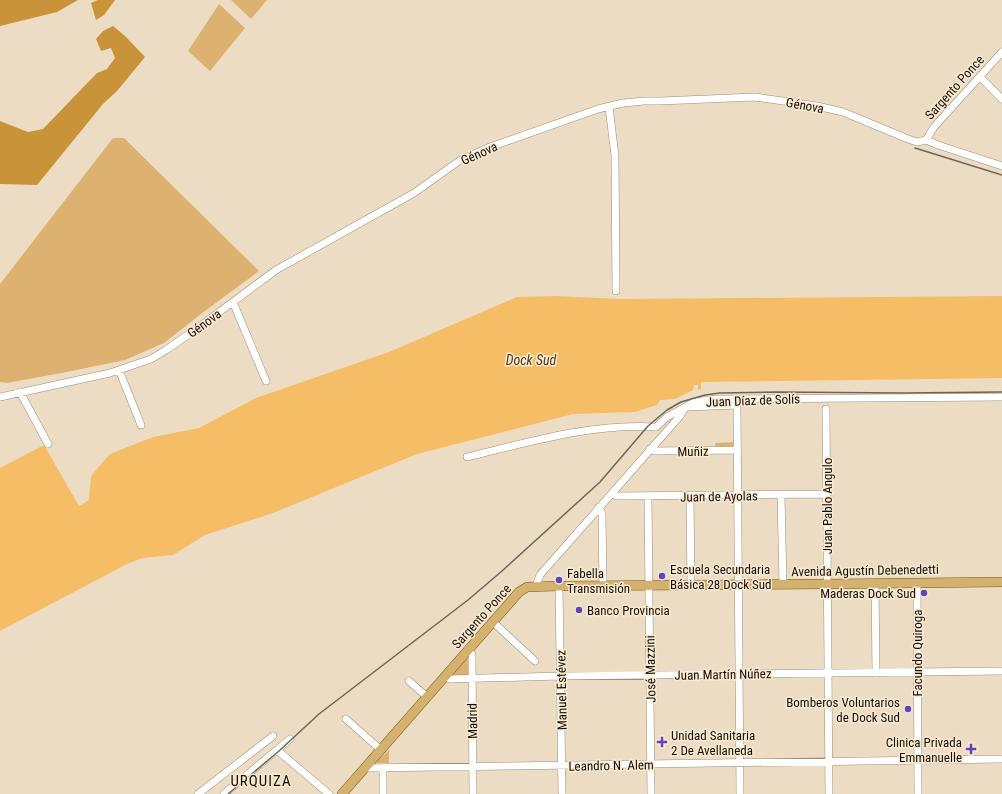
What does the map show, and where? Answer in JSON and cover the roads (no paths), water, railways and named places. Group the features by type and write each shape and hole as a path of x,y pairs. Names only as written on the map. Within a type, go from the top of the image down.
{"main road":[{"name":"Avenida Agustín Debenedetti","path":"536,586 1002,582"},
{"name":"Sargento Ponce","path":"342,794 518,592 527,587 536,586"}],"street":[{"name":"Sargento Ponce","path":"926,140 934,127 1002,52"},
{"path":"980,77 1002,99"},
{"name":"Génova","path":"0,397 119,370 141,363 159,354 284,265 377,214 414,192 465,158 591,112 609,107 644,100 660,101 755,97 830,109 858,118 917,142 926,140 1002,166"},
{"path":"609,107 615,160 616,291"},
{"path":"233,302 266,381"},
{"path":"119,370 141,425"},
{"path":"20,392 48,444"},
{"name":"Juan Díaz de Solís","path":"467,457 577,431 656,427 667,417 694,402 716,399 1002,397"},
{"path":"536,586 540,575 680,416 685,407 737,406 740,794"},
{"name":"Juan Pablo Angulo","path":"826,409 829,794"},
{"name":"Muñiz","path":"650,449 655,451 737,450"},
{"name":"Juan de Ayolas","path":"612,493 617,496 827,494"},
{"path":"781,495 783,584"},
{"name":"José Mazzini","path":"648,496 651,794"},
{"path":"690,496 691,585"},
{"path":"599,507 602,514 603,586"},
{"name":"Facundo Quiroga","path":"917,583 918,794"},
{"path":"875,584 876,673"},
{"name":"Manuel Estévez","path":"559,586 562,794"},
{"path":"493,622 535,660"},
{"name":"Madrid","path":"468,649 472,655 474,794"},
{"name":"Juan Martín Núñez","path":"444,677 450,679 560,676 1002,671"},
{"path":"408,681 427,697"},
{"path":"346,719 381,750"},
{"path":"202,793 273,736"},
{"path":"224,794 290,739"},
{"path":"277,750 329,794"},
{"name":"Leandro N. Alem","path":"364,768 1002,759"},
{"path":"383,768 383,794"}],"water":[{"name":"Dock Sud","path":"555,296 621,299 1002,296 1002,378 701,382 701,389 698,390 698,385 694,385 693,390 675,399 660,400 657,405 635,412 573,414 417,454 273,513 205,535 173,555 142,558 125,565 0,631 0,468 44,445 79,506 89,500 91,476 110,454 153,437 199,428 256,398 389,352 517,297"}],"railway":[{"path":"915,148 1002,175"},
{"path":"228,794 279,751 319,714 468,600 502,571 600,482 648,426 667,410 681,402 705,395 720,393 1002,392"}],"place":[{"name":"Escuela Secundaria Básica 28 Dock Sud","path":"662,576"},
{"name":"Fabella Transmisión","path":"559,580"},
{"name":"Maderas Dock Sud","path":"924,593"},
{"name":"Banco Provincia","path":"579,610"},
{"name":"Bomberos Voluntarios de Dock Sud","path":"908,709"},
{"name":"Unidad Sanitaria 2 De Avellaneda","path":"662,742"},
{"name":"Clinica Privada Emmanuelle","path":"971,749"}],"district":[{"name":"URQUIZA","path":"261,781"}]}
